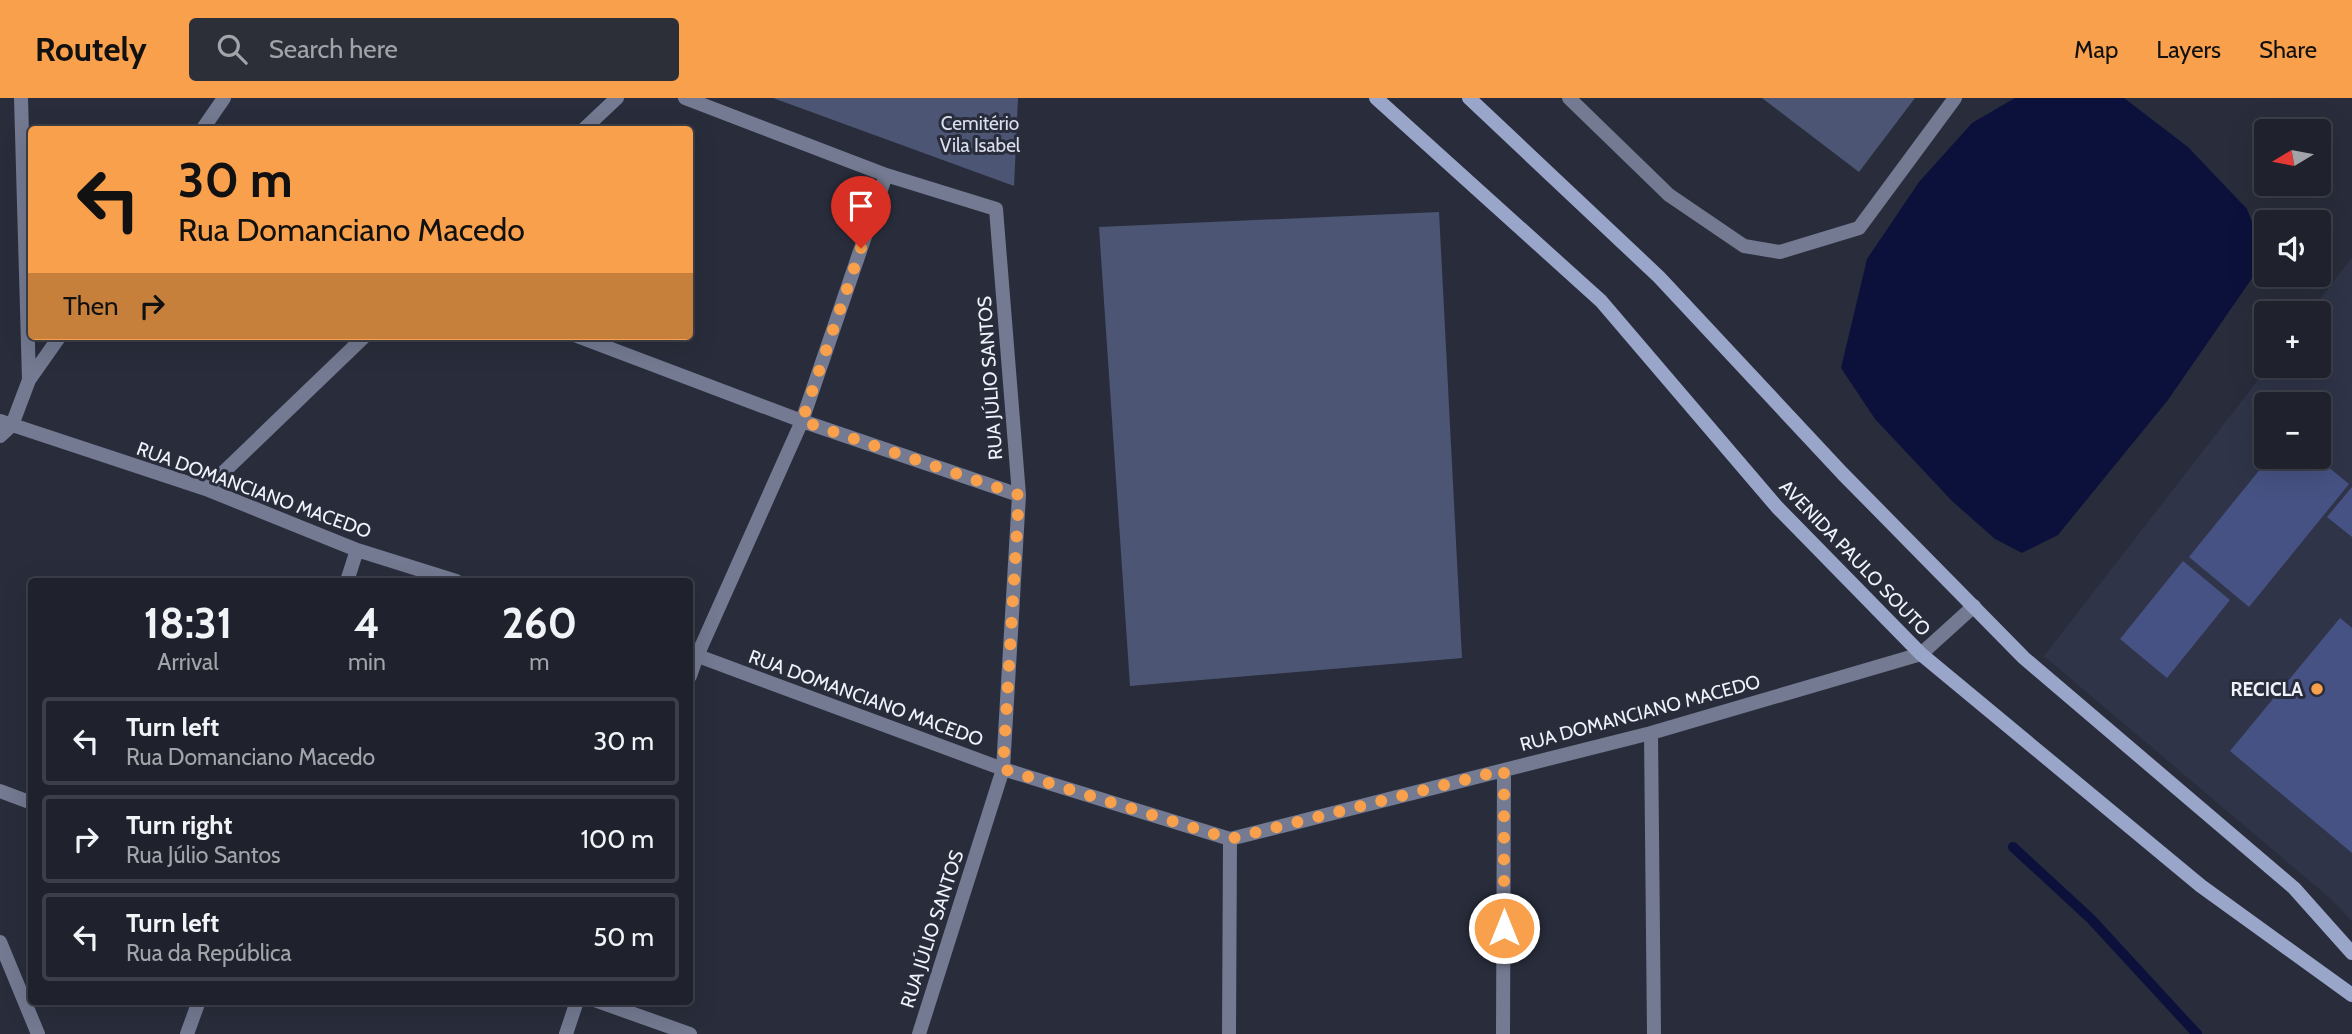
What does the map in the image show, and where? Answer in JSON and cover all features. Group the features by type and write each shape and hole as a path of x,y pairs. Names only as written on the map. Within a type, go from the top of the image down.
{"street":[{"path":"21,98 29,380"},
{"path":"205,126 224,98"},
{"path":"587,126 617,98"},
{"path":"685,98 886,175 802,421 693,654"},
{"name":"AVENIDA PAULO SOUTO","path":"1376,98 1601,301 1777,507 1921,654 2201,886 2352,995"},
{"path":"1469,98 1659,277 1842,473 2024,658 2294,888 2352,953"},
{"path":"1569,98 1669,195 1744,246 1780,252 1859,228 1955,98"},
{"name":"RUA JÚLIO SANTOS","path":"886,175 996,209 1019,495 1003,769 919,1034"},
{"path":"0,436 29,380 57,340"},
{"path":"206,489 361,340"},
{"path":"588,340 802,421 1019,495"},
{"name":"RUA DOMANCIANO MACEDO","path":"6,423 206,489 357,550 446,578"},
{"path":"348,578 357,550"},
{"path":"1921,654 1974,606"},
{"name":"RUA DOMANCIANO MACEDO","path":"693,654 1003,769 1230,839 1651,733 1921,654"},
{"path":"1651,733 1654,1034"},
{"path":"1503,1034 1504,770"},
{"path":"0,791 28,802"},
{"path":"1229,1034 1230,839"},
{"path":"0,942 38,1034"},
{"path":"187,1034 198,1005"},
{"path":"566,1034 576,1005"},
{"path":"608,1005 690,1034"}],"shaded area":[{"path":"2015,98 2124,98 2188,147 2247,209 2254,227 2254,275 2168,400 2058,535 2022,553 1995,539 1952,501 1875,419 1841,368 1867,259 1919,182 1972,123"},
{"path":"2352,258 2352,921 2331,899 2044,656 2260,378 2331,378 2331,301 2318,301"}],"green space":[{"name":"Cemitério Vila Isabel","path":"773,98 1018,98 1014,186"},
{"path":"1762,98 1915,98 1859,172"},
{"path":"1439,212 1462,658 1130,686 1099,227"}],"building":[{"path":"2260,469 2331,469 2349,484 2249,607 2189,557"},
{"path":"2352,487 2352,537 2327,517"},
{"path":"2183,561 2230,600 2167,678 2120,639"},
{"name":"RECICLA","path":"2340,618 2352,628 2352,853 2230,751"}],"waterway":[{"path":"2013,847 2091,919 2197,1034"}],"place":[{"name":"RECICLA","path":"2317,689"}],"route":[{"path":"861,248 802,421 1019,495 1003,769 1230,839 1504,770 1504,928"}]}
